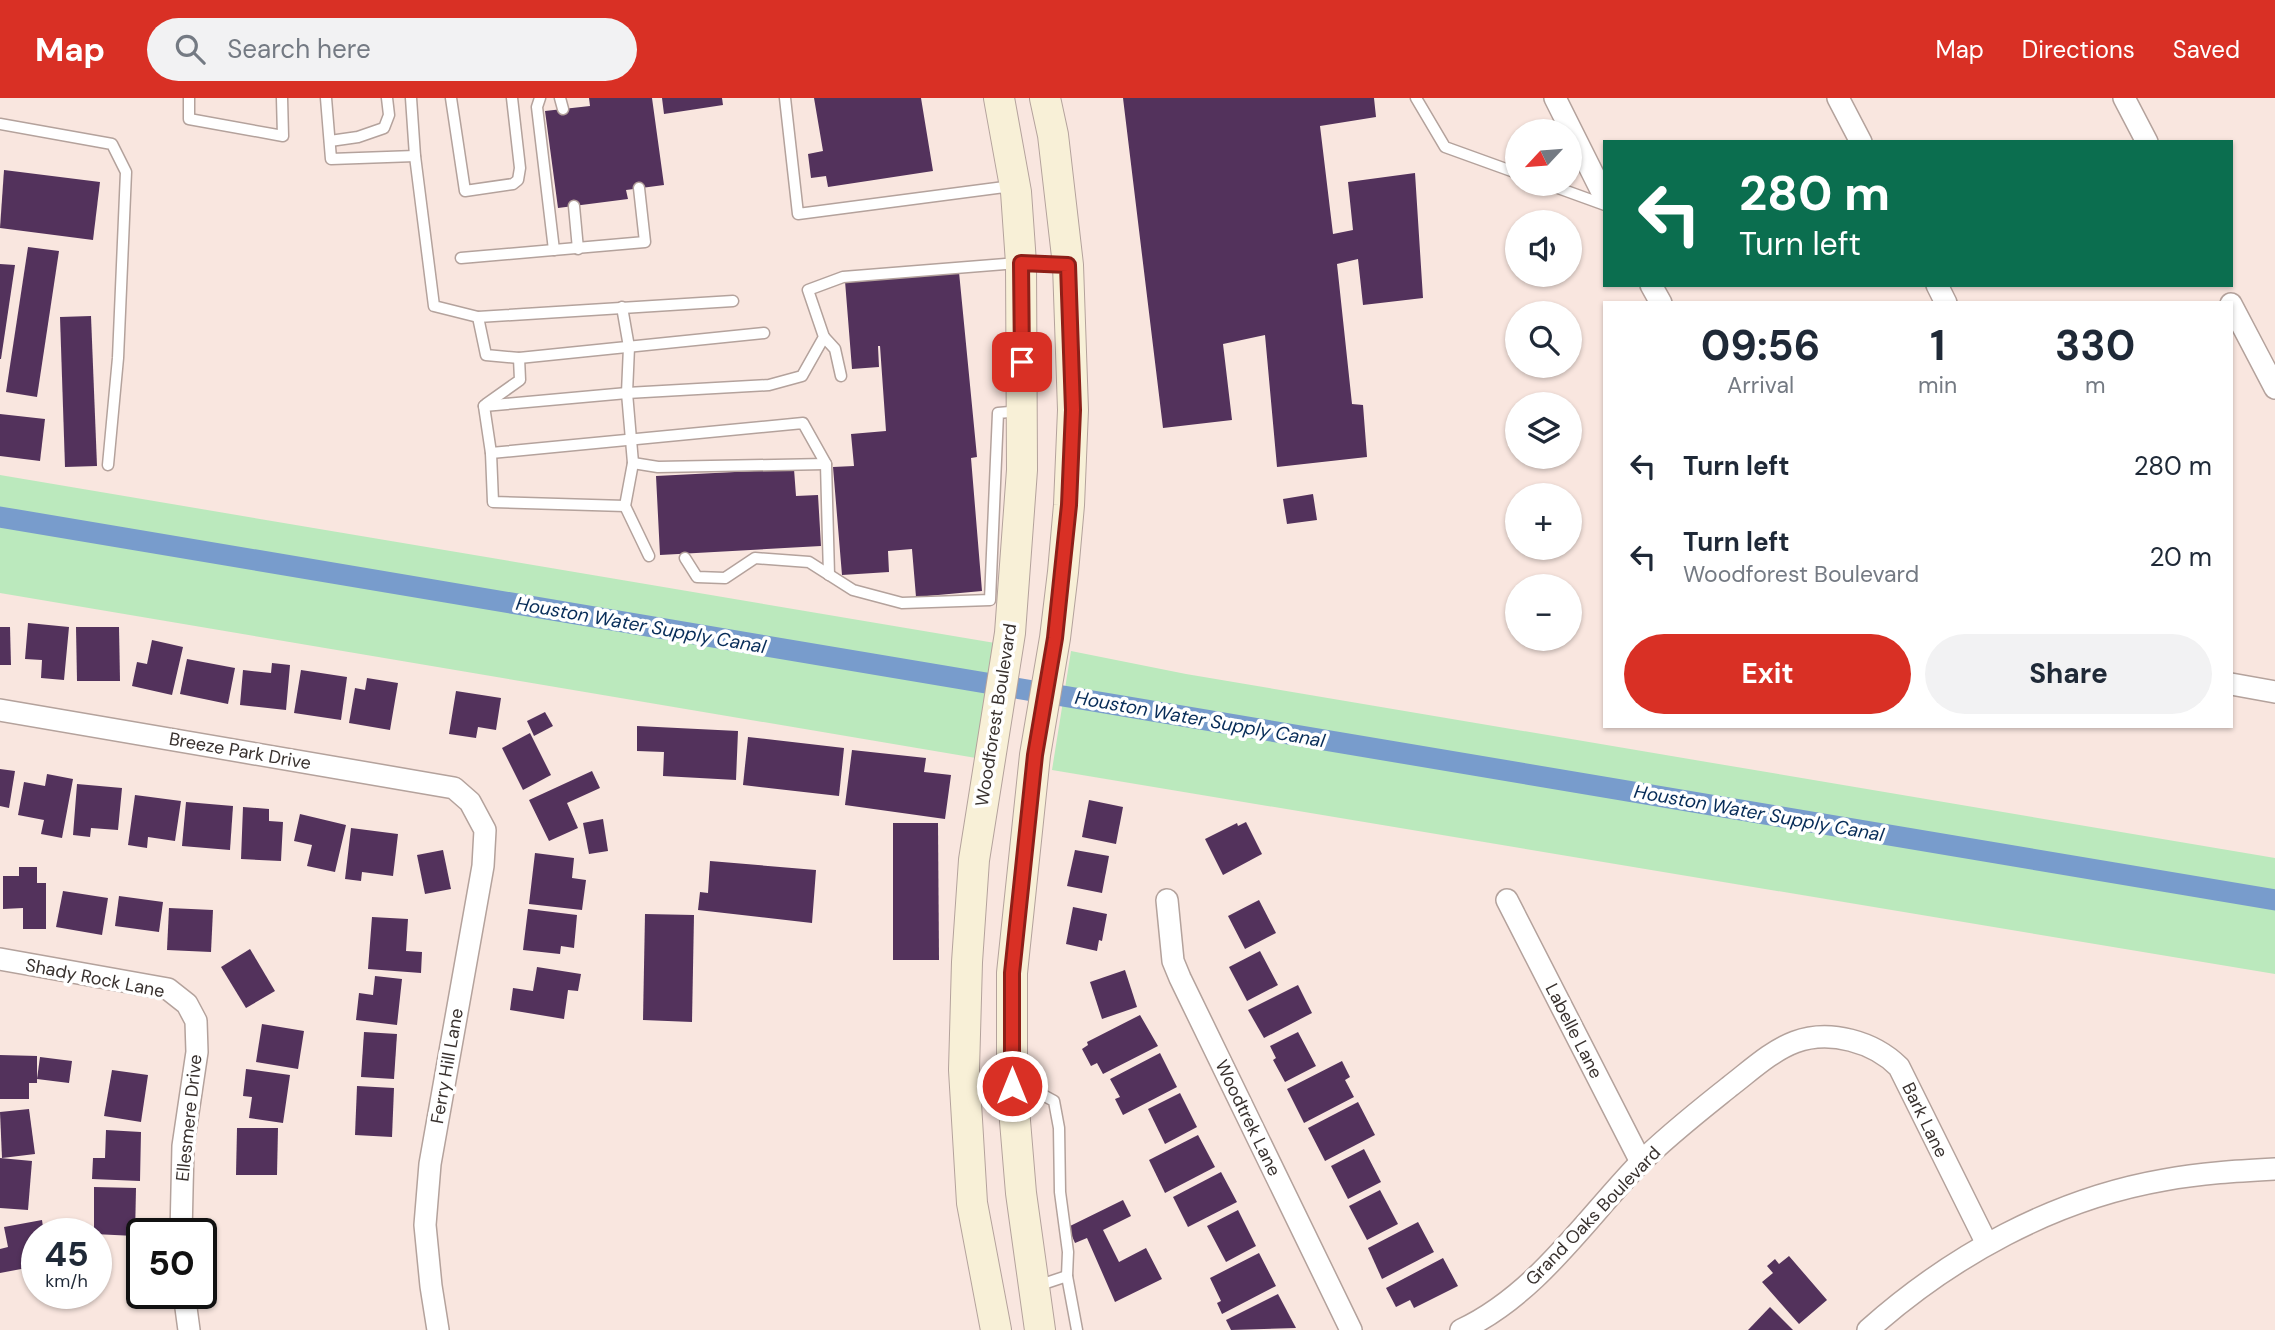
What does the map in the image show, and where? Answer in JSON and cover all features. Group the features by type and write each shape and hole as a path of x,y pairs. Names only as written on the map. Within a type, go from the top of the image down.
{"main road":[{"name":"Woodforest Boulevard","path":"996,1330 972,1203 964,1070 974,860 1010,633 1022,470 1021,263 1015,186 999,98"},
{"path":"1040,1330 1020,1193 1012,1086 1012,973 1035,755 1055,638 1069,505 1073,410 1068,265 1053,135 1045,98"},
{"path":"1021,263 1068,265"}],"street":[{"path":"1555,98 1603,194"},
{"path":"1838,98 1860,140"},
{"path":"2124,98 2146,140"},
{"path":"2233,307 2275,388"},
{"path":"2233,684 2275,692"},
{"name":"Breeze Park Drive","path":"0,710 454,788 472,806"},
{"name":"Ferry Hill Lane","path":"438,1330 425,1226 430,1164 483,866 485,830 472,806"},
{"name":"Labelle Lane","path":"1507,900 1641,1162"},
{"name":"Woodtrek Lane","path":"1167,901 1171,951 1180,978 1351,1330"},
{"name":"Shady Rock Lane","path":"0,959 168,989 187,1004"},
{"name":"Ellesmere Drive","path":"181,1218 183,1146 197,1052 196,1021 187,1004"},
{"name":"Grand Oaks Boulevard","path":"1461,1330 1504,1304 1533,1280 1641,1162 1703,1108 1780,1049 1811,1038 1828,1039"},
{"name":"Bark Lane","path":"1828,1039 1867,1045 1886,1054 1899,1068 1987,1244"},
{"path":"1868,1330 1910,1294 1954,1263 2026,1225 2075,1205 2162,1180 2208,1173 2275,1169"},
{"path":"186,1309 188,1330"}],"lane":[{"path":"189,98 189,119 283,136 282,98"},
{"path":"326,98 331,159 415,156"},
{"path":"330,141 358,137 384,128 389,115 387,98"},
{"path":"411,98 415,156 434,306 478,317 733,301"},
{"path":"452,98 465,191 513,184 519,180 512,98"},
{"path":"540,98 537,107 554,250"},
{"path":"785,98 798,214 1015,186"},
{"path":"1416,98 1445,147 1505,169"},
{"path":"0,124 112,144 126,172 118,358 108,465"},
{"path":"461,258 645,242 639,188"},
{"path":"1580,196 1603,204"},
{"path":"574,206 578,249"},
{"path":"841,376 835,349 824,337 808,290 843,277 1021,263"},
{"path":"622,307 629,346 627,393 633,463 625,506 649,556"},
{"path":"478,317 486,355 519,358 764,333"},
{"path":"484,406 627,393 769,385 802,376 824,337"},
{"path":"484,406 520,380 519,358"},
{"path":"484,406 491,453 493,502 625,506"},
{"path":"685,558 697,577 725,578 755,558 809,562 853,590 902,603 990,600 998,412 1023,411"},
{"path":"491,453 803,423 826,464 829,575"},
{"path":"633,463 658,467 826,464"},
{"path":"1012,1086 1041,1094 1054,1101 1059,1128 1060,1192 1068,1252 1067,1276 1077,1330"},
{"path":"1033,1287 1067,1276"}],"green space":[{"path":"0,475 995,643 976,758 0,593"},
{"path":"1071,651 1186,674 2275,858 2275,974 1052,770"}],"building":[{"path":"589,98 652,98 664,185 626,190 628,199 558,208 545,111 590,106"},
{"path":"662,98 722,98 723,105 664,114"},
{"path":"814,98 921,98 933,171 828,187 826,176 811,178 808,154 823,151"},
{"path":"1123,98 1374,98 1376,117 1320,126 1333,234 1353,230 1348,182 1415,173 1423,298 1363,305 1358,259 1337,264 1352,404 1363,405 1367,457 1277,467 1265,335 1223,344 1232,420 1163,428"},
{"path":"4,170 100,182 93,240 0,228"},
{"path":"28,247 59,251 37,397 6,392"},
{"path":"0,264 15,265 1,359 0,359"},
{"path":"959,272 977,457 971,458 982,591 916,597 912,549 888,551 889,572 842,575 833,467 854,466 851,434 886,431 880,346 879,367 852,369 845,281"},
{"path":"91,316 97,466 65,467 60,317"},
{"path":"0,414 45,419 40,461 0,456"},
{"path":"794,469 796,496 818,495 821,546 660,555 656,476"},
{"path":"1313,494 1317,520 1287,524 1283,499"},
{"path":"28,623 69,627 64,680 41,678 42,660 25,659"},
{"path":"0,627 10,627 11,665 0,665"},
{"path":"76,627 119,627 120,681 77,681"},
{"path":"152,640 183,647 172,695 132,686 137,662 147,664"},
{"path":"187,659 235,668 228,704 180,694"},
{"path":"272,663 290,665 286,710 240,705 243,670 271,673"},
{"path":"301,670 347,677 341,720 294,713"},
{"path":"367,678 398,683 390,730 349,723 355,688 365,690"},
{"path":"456,691 501,698 496,730 478,727 476,738 449,734"},
{"path":"545,712 553,726 534,736 527,721"},
{"path":"637,726 738,731 736,780 663,776 664,752 637,751"},
{"path":"530,733 551,775 523,790 502,748"},
{"path":"748,737 844,748 839,796 743,785"},
{"path":"852,750 926,758 924,772 951,775 945,819 845,805"},
{"path":"0,769 15,771 9,808 0,806"},
{"path":"592,771 600,788 567,803 578,828 549,841 529,800"},
{"path":"47,774 73,779 62,838 41,834 44,820 18,815 24,782 45,786"},
{"path":"77,784 122,788 118,830 91,828 90,837 73,835"},
{"path":"135,795 181,801 175,841 148,837 147,848 128,845"},
{"path":"1089,800 1123,807 1116,844 1082,837"},
{"path":"186,802 233,806 230,850 182,846"},
{"path":"243,807 269,809 269,821 283,822 281,861 241,859"},
{"path":"300,814 346,825 335,872 307,866 312,845 294,841"},
{"path":"603,819 608,851 589,854 583,823"},
{"path":"1246,822 1262,854 1223,875 1205,839 1237,823 1238,826"},
{"path":"893,823 938,823 939,960 893,960"},
{"path":"351,828 398,834 393,876 362,872 361,881 345,879"},
{"path":"443,850 451,889 425,894 417,855"},
{"path":"1075,850 1109,856 1102,893 1067,886"},
{"path":"535,853 574,858 572,878 586,880 582,910 529,904"},
{"path":"710,861 816,870 812,923 698,910 700,892 708,893"},
{"path":"19,867 37,867 37,883 46,883 46,929 23,929 23,908 3,909 3,876 19,876"},
{"path":"63,891 108,898 102,935 56,927"},
{"path":"119,896 163,902 159,932 115,926"},
{"path":"1259,900 1276,933 1245,949 1228,916"},
{"path":"1073,907 1107,914 1102,941 1099,940 1097,951 1066,944"},
{"path":"169,908 213,910 211,952 167,950"},
{"path":"528,909 577,915 574,948 561,946 560,954 523,950"},
{"path":"645,914 694,915 692,1022 643,1020"},
{"path":"372,917 408,919 406,951 422,952 421,973 368,969"},
{"path":"250,949 275,991 246,1008 221,967"},
{"path":"1260,951 1278,985 1247,1001 1229,967"},
{"path":"537,967 581,974 578,991 568,990 564,1019 510,1010 513,988 533,991"},
{"path":"1125,970 1137,1007 1102,1019 1090,982"},
{"path":"375,976 402,979 397,1025 356,1020 359,993 373,995"},
{"path":"1298,985 1312,1013 1264,1038 1248,1010"},
{"path":"1140,1015 1158,1046 1103,1074 1097,1063 1091,1066 1082,1049 1088,1045 1087,1042"},
{"path":"262,1024 304,1031 298,1069 256,1062"},
{"path":"364,1032 397,1034 394,1079 361,1077"},
{"path":"1298,1032 1316,1066 1285,1082 1273,1060 1276,1058 1270,1046"},
{"path":"1160,1053 1177,1087 1123,1115 1115,1099 1120,1097 1110,1079"},
{"path":"0,1055 37,1056 37,1083 29,1083 29,1099 0,1099"},
{"path":"40,1057 72,1061 69,1083 37,1079"},
{"path":"1342,1061 1350,1077 1345,1080 1354,1097 1304,1123 1287,1089"},
{"path":"246,1069 290,1075 283,1123 249,1118 252,1097 243,1096"},
{"path":"112,1070 148,1075 141,1122 104,1116"},
{"path":"357,1086 394,1088 392,1137 355,1135"},
{"path":"1180,1093 1197,1127 1165,1144 1148,1109"},
{"path":"1358,1102 1375,1135 1325,1161 1308,1128"},
{"path":"29,1109 35,1154 2,1158 0,1112"},
{"path":"237,1128 278,1128 277,1175 236,1175"},
{"path":"106,1130 141,1132 140,1181 92,1179 93,1158 105,1158"},
{"path":"1198,1135 1215,1167 1165,1193 1149,1160"},
{"path":"1364,1149 1381,1182 1348,1199 1331,1166"},
{"path":"0,1158 32,1161 28,1210 0,1208"},
{"path":"1221,1172 1237,1202 1188,1227 1173,1197"},
{"path":"94,1187 136,1188 135,1218 126,1218 126,1236 112,1235 112,1218 94,1218"},
{"path":"1380,1190 1398,1224 1367,1240 1349,1206"},
{"path":"1123,1200 1131,1216 1103,1230 1119,1262 1146,1248 1162,1279 1115,1302 1087,1238 1075,1243 1068,1227"},
{"path":"1238,1210 1256,1246 1226,1262 1207,1226"},
{"path":"1418,1222 1434,1252 1382,1279 1368,1248"},
{"path":"21,1224 21,1269 0,1273 0,1249 8,1247 4,1227"},
{"path":"1259,1253 1276,1286 1222,1314 1217,1303 1221,1301 1210,1278"},
{"path":"1789,1256 1827,1300 1799,1324 1762,1282 1773,1273 1767,1266 1775,1259 1779,1264"},
{"path":"1443,1258 1458,1286 1414,1308 1410,1300 1396,1307 1386,1288"},
{"path":"1278,1294 1296,1328 1231,1330 1226,1320"},
{"path":"1770,1307 1793,1330 1748,1330"}],"waterway":[{"name":"Houston Water Supply Canal","path":"0,517 2275,900"}],"route":[{"path":"1012,1086 1012,973 1035,755 1055,638 1069,505 1073,410 1068,265 1021,263 1022,362"}]}
